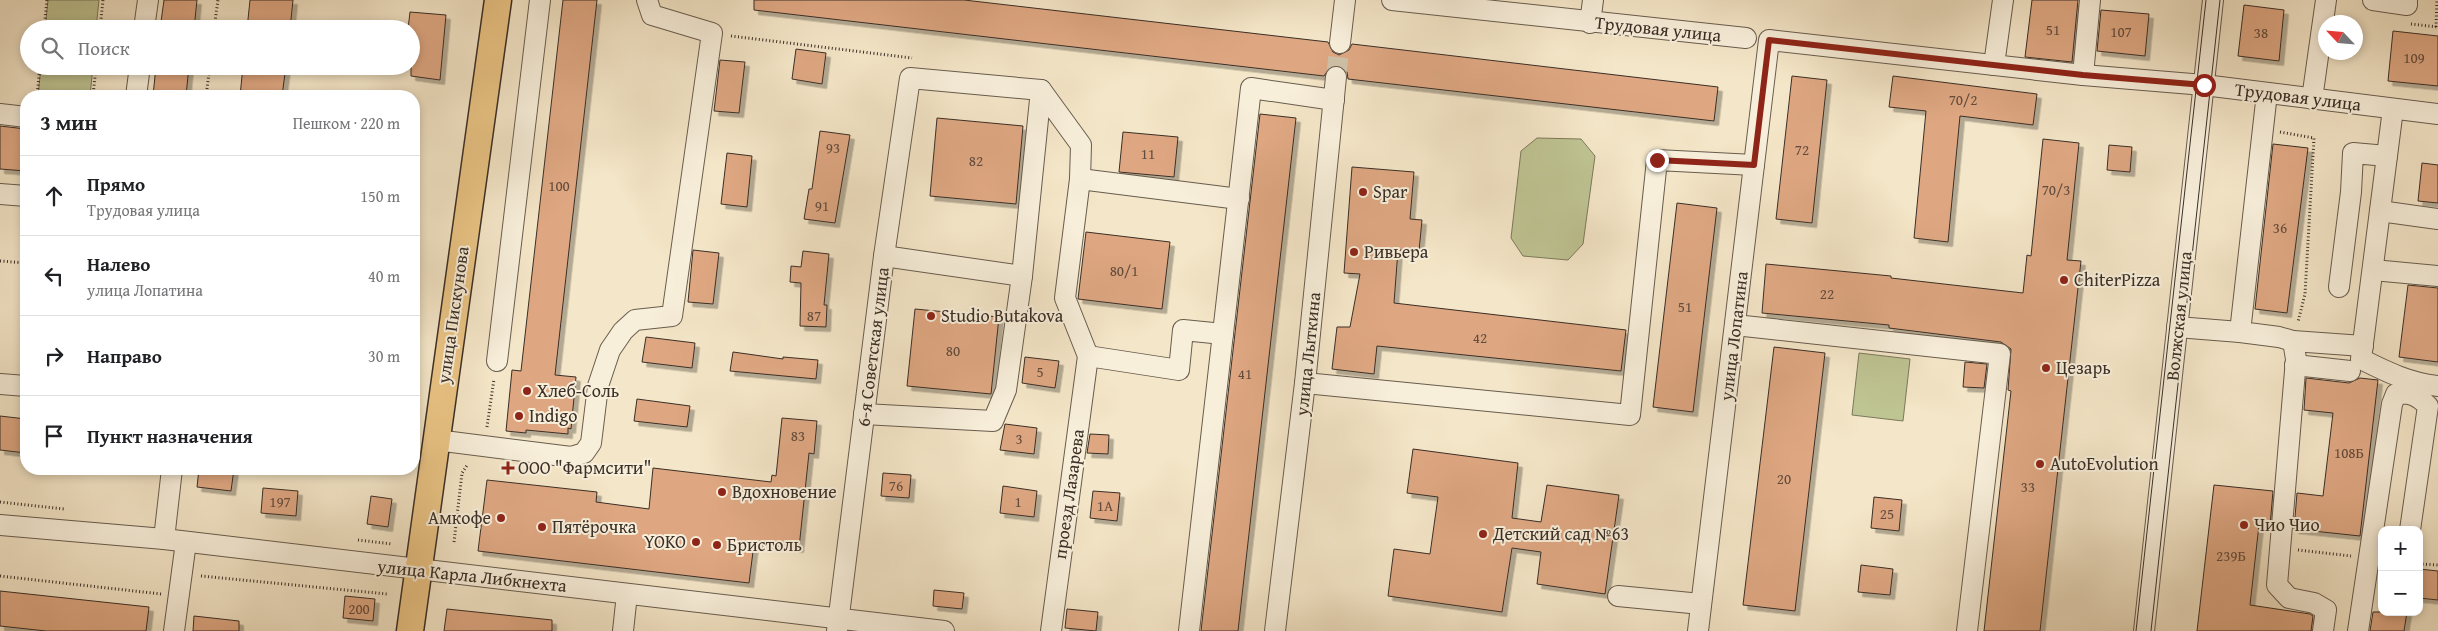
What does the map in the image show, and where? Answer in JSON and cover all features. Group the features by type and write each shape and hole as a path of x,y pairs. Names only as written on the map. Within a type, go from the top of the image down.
{"main road":[{"name":"улица Пискунова","path":"410,631 498,0"}],"street":[{"path":"145,20 148,0"},
{"path":"497,361 540,0"},
{"path":"436,440 571,457 584,453 591,443 598,386 610,350 623,331 636,320 672,316 712,34 652,15 647,0"},
{"path":"1340,43 1345,0"},
{"name":"Трудовая улица","path":"1392,0 1590,23 1746,38"},
{"path":"1590,23 1593,0"},
{"path":"1994,65 2003,0"},
{"path":"2083,75 2090,0"},
{"name":"Волжская улица","path":"2144,631 2213,0"},
{"path":"2312,99 2326,0"},
{"path":"2373,0 2407,5 2407,0"},
{"name":"Трудовая улица","path":"1769,40 2083,75 2204,85 2438,114"},
{"name":"улица Лопатина","path":"1698,631 1769,40"},
{"path":"137,90 139,75"},
{"name":"улица Лыткина","path":"1275,631 1305,383 1336,77"},
{"path":"910,78 1041,90 1081,145 1080,179 1065,298 1088,356 1179,370 1183,330 1223,334"},
{"name":"6-я Советская улица","path":"838,624 884,256 910,78"},
{"path":"1189,631 1251,88 1334,100"},
{"path":"864,414 993,421 1006,390 1022,276 1041,90"},
{"path":"2240,332 2267,93"},
{"path":"2393,109 2362,359 2389,374 2418,384 2438,386"},
{"path":"0,114 20,116"},
{"path":"2339,287 2351,192 2353,153 2387,156"},
{"path":"1305,383 1630,415 1657,160 1754,165"},
{"path":"1080,179 1238,199"},
{"path":"0,194 20,196"},
{"path":"2380,211 2438,219"},
{"path":"884,256 1022,276"},
{"path":"2373,270 2438,276"},
{"path":"1735,325 2000,354 1967,631"},
{"path":"2177,327 2240,332 2293,341 2363,346"},
{"path":"2293,341 2296,365 2277,585 2289,598 2314,603 2326,610 2323,631"},
{"name":"проезд Лазарева","path":"1051,631 1088,356"},
{"path":"2296,365 2350,371"},
{"path":"0,384 20,386"},
{"path":"2358,631 2392,404 2396,394 2408,392 2420,398 2428,406 2411,526"},
{"path":"164,540 171,475"},
{"name":"улица Карла Либкнехта","path":"0,525 186,542 417,571 627,594 838,624 944,631"},
{"path":"174,631 186,542"},
{"path":"623,631 627,594"},
{"path":"1618,596 1701,604"}],"path":[{"path":"45,20 46,0"},
{"path":"101,20 103,0"},
{"path":"215,20 218,0"},
{"path":"2404,23 2437,27 2437,0"},
{"path":"712,34 912,57 910,78"},
{"path":"38,90 39,75"},
{"path":"94,90 95,75"},
{"path":"207,90 209,75"},
{"path":"2263,128 2314,138 2305,294 2293,341"},
{"path":"0,261 20,263"},
{"path":"2280,549 2369,557"},
{"path":"2423,564 2438,565"},
{"path":"182,574 387,594"},
{"path":"0,576 178,596"}],"green space":[{"path":"48,0 99,0 97,20 46,20"},
{"path":"40,75 92,75 91,90 39,90"},
{"path":"1537,138 1581,139 1595,156 1583,244 1568,260 1523,256 1511,238 1521,151"},
{"path":"1859,353 1910,359 1903,421 1852,415"}],"building":[{"path":"164,0 197,0 195,20 161,20"},
{"path":"250,0 293,0 291,20 248,20"},
{"path":"563,0 597,0 555,375 576,377 571,429 568,428 568,434 526,430 526,433 506,431 512,370 521,371"},
{"path":"754,0 964,0 1328,42 1333,52 1339,55 1349,50 1352,44 1718,87 1714,121 1348,79 1347,72 1338,65 1331,66 1324,76 754,10"},
{"path":"2032,0 2078,0 2072,62 2025,57"},
{"path":"2244,5 2284,10 2279,61 2238,56"},
{"path":"2101,10 2149,14 2145,56 2097,51"},
{"path":"410,12 446,15 440,80 411,76 420,75 420,20 409,20"},
{"path":"2393,31 2438,36 2438,86 2388,81"},
{"path":"796,49 826,53 822,84 792,79"},
{"path":"720,60 745,62 739,113 714,111"},
{"path":"155,75 188,75 187,90 154,90"},
{"path":"242,75 285,75 283,90 241,90"},
{"path":"1792,76 1827,80 1812,223 1776,219"},
{"path":"1893,76 2037,94 2033,125 1960,116 1948,242 1914,238 1926,111 1889,107"},
{"path":"1260,114 1296,118 1238,631 1201,631"},
{"path":"937,118 1023,126 1016,204 930,196"},
{"path":"0,126 20,128 20,171 0,169"},
{"path":"820,131 850,135 835,223 804,219 809,189 812,189"},
{"path":"1123,132 1178,137 1174,177 1119,172"},
{"path":"2043,139 2079,143 2067,260 2081,261 2040,631 1984,631 2011,391 2008,390 2011,349 2001,342 1889,328 1889,325 1762,313 1766,264 1891,276 1891,278 2023,293 2027,255 2031,256"},
{"path":"2273,144 2308,148 2287,313 2255,309"},
{"path":"2109,145 2132,147 2130,172 2107,170"},
{"path":"727,153 752,156 747,207 721,204"},
{"path":"2422,163 2438,165 2438,203 2418,201"},
{"path":"1352,167 1414,172 1410,219 1422,220 1419,251 1398,250 1394,303 1626,330 1621,371 1377,346 1374,374 1332,369 1337,327 1350,327 1360,274 1344,273"},
{"path":"1677,203 1717,208 1693,412 1653,407"},
{"path":"1086,232 1170,242 1162,309 1078,299"},
{"path":"693,250 719,253 713,304 688,302"},
{"path":"803,251 829,254 824,305 827,305 826,327 800,326 801,283 790,282 791,266 801,267"},
{"path":"2408,285 2438,288 2438,362 2399,357"},
{"path":"915,309 999,317 991,394 907,386"},
{"path":"646,337 695,343 692,368 642,362"},
{"path":"1774,347 1825,353 1795,611 1743,605"},
{"path":"733,352 783,359 783,357 818,360 816,379 730,371"},
{"path":"1025,357 1059,361 1055,388 1022,383"},
{"path":"1965,362 1987,364 1984,388 1963,387"},
{"path":"2306,378 2349,383 2360,378 2378,380 2360,536 2294,529 2297,493 2323,496 2333,413 2304,410"},
{"path":"637,399 690,406 687,427 634,421"},
{"path":"0,416 20,418 20,452 0,450"},
{"path":"782,418 817,421 814,454 809,453 799,548 754,544 749,583 478,551 487,480 597,492 596,502 649,509 653,468 771,482 772,475 776,476"},
{"path":"1005,424 1037,428 1034,454 1000,450"},
{"path":"1090,434 1109,435 1108,454 1087,453"},
{"path":"1413,449 1518,463 1512,518 1541,522 1547,485 1619,495 1605,594 1537,584 1541,552 1512,548 1502,612 1388,596 1394,549 1430,554 1438,497 1407,493"},
{"path":"883,473 911,475 909,498 881,496"},
{"path":"198,475 233,475 231,491 197,487"},
{"path":"2214,485 2273,491 2270,526 2259,525 2250,605 2310,614 2313,616 2311,631 2197,631"},
{"path":"1003,486 1037,491 1034,517 1000,513"},
{"path":"263,488 298,491 296,516 261,513"},
{"path":"1093,491 1120,493 1117,521 1090,518"},
{"path":"371,496 392,499 388,527 367,524"},
{"path":"1874,497 1902,500 1899,531 1871,528"},
{"path":"1861,565 1893,569 1890,595 1858,592"},
{"path":"2423,569 2438,571 2438,600 2423,598"},
{"path":"934,590 964,593 962,609 933,606"},
{"path":"0,591 149,607 146,631 46,631 0,626"},
{"path":"345,596 375,599 373,621 343,618"},
{"path":"447,609 552,620 552,631 444,631"},
{"path":"1067,609 1098,612 1096,631 1065,628"},
{"path":"2373,612 2378,612 2378,616 2406,616 2404,631 2370,631"},
{"path":"194,616 239,621 239,631 193,631"}],"tunnel":[{"path":"1336,77 1340,43"}],"tram line":[{"path":"2136,631 2206,0"},
{"path":"2151,631 2220,0"}],"place":[{"name":"Spar","path":"1363,192"},
{"name":"Ривьера","path":"1354,252"},
{"name":"ChiterPizza","path":"2064,280"},
{"name":"Studio Butakova","path":"931,316"},
{"name":"Цезарь","path":"2046,368"},
{"name":"Хлеб-Соль","path":"527,391"},
{"name":"Indigo","path":"519,416"},
{"name":"AutoEvolution","path":"2040,464"},
{"name":"ООО \"Фармсити\"","path":"508,468"},
{"name":"Вдохновение","path":"722,492"},
{"name":"Амкофе","path":"501,518"},
{"name":"Чио Чио","path":"2244,525"},
{"name":"Пятёрочка","path":"542,527"},
{"name":"Детский сад №63","path":"1483,534"},
{"name":"YOKO","path":"696,542"},
{"name":"Бристоль","path":"717,545"}],"route":[{"path":"1657,160 1754,165 1769,40 2083,75 2204,85"}]}
